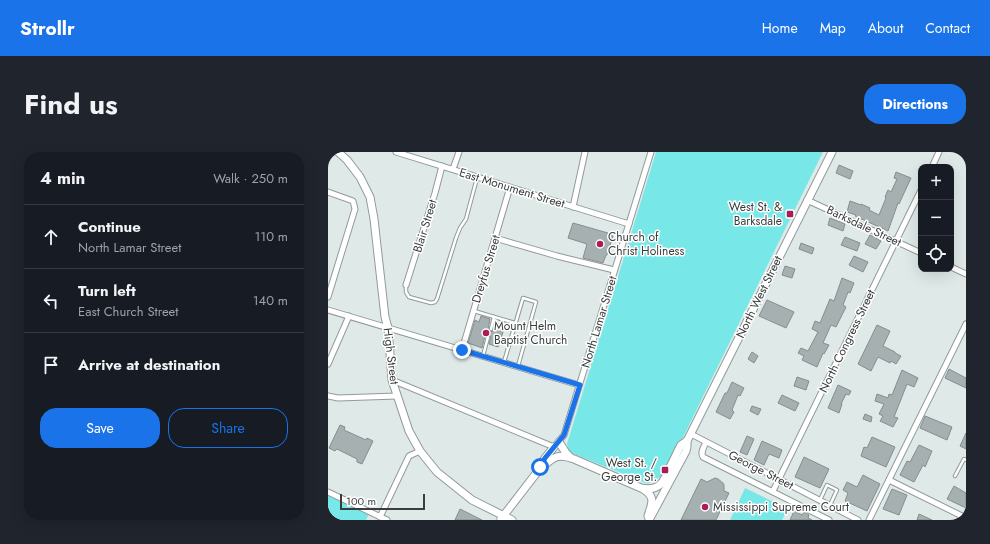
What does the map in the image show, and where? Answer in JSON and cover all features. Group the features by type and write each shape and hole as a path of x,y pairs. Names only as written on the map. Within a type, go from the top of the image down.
{"street":[{"name":"High Street","path":"338,152 347,160 360,177 370,197 374,219 385,317 388,328 392,380 409,431 420,451 437,472 472,500 501,518 512,520"},
{"name":"East Monument Street","path":"396,152 629,224"},
{"path":"453,169 459,152"},
{"path":"573,207 585,152"},
{"name":"North Lamar Street","path":"501,518 538,471 545,458 564,435 651,152"},
{"name":"North West Street","path":"641,488 648,489 657,487 663,482 681,444 687,441 691,434 832,152"},
{"path":"933,164 939,152"},
{"name":"Blair Street","path":"406,285 442,166"},
{"name":"Dreyfus Street","path":"462,350 510,188"},
{"path":"328,192 353,201 355,209 328,298"},
{"name":"North Congress Street","path":"773,492 918,196"},
{"name":"Barksdale Street","path":"808,200 918,252"},
{"path":"495,238 557,256 614,270"},
{"path":"954,268 966,274"},
{"path":"328,310 580,385"},
{"path":"328,364 349,316"},
{"path":"869,520 966,324"},
{"path":"392,380 439,400 556,445 574,459"},
{"path":"328,396 338,398 397,396"},
{"name":"George Street","path":"691,434 858,520"},
{"name":"North West Street","path":"648,520 688,447 687,441"},
{"name":"George Street","path":"706,442 702,452 703,457 829,520"},
{"path":"380,517 409,456 420,451"},
{"path":"538,471 551,460 558,456 563,456 574,459 641,488 648,493 652,499 648,520"},
{"path":"889,480 966,518"},
{"path":"328,492 387,520"}],"lane":[{"path":"406,285 406,292 409,296 431,303 438,299 456,238 466,219 478,177"},
{"path":"504,362 523,298 536,302 518,366"},
{"path":"473,311 515,323"},
{"path":"491,329 494,317"},
{"path":"482,356 488,337"},
{"path":"956,476 964,459 966,460"},
{"path":"820,500 828,485 837,490 830,505"}],"shaded area":[{"path":"656,152 823,152 665,474 648,484 569,452 567,444"},
{"path":"745,488 788,509 782,520 730,520"},
{"path":"328,494 369,514 366,520 328,520"}],"building":[{"path":"839,165 853,171 850,179 836,173"},
{"path":"896,172 911,178 899,204 898,203 888,231 847,212 850,201 870,208 869,210 879,215 888,190 891,192 897,179 894,178"},
{"path":"830,218 845,224 843,231 828,225"},
{"name":"Church of Christ Holiness","path":"573,223 608,233 607,234 613,236 603,263 583,258 587,244 568,238"},
{"path":"870,235 881,241 876,249 865,244"},
{"path":"845,237 860,243 857,251 841,245"},
{"path":"801,243 814,248 812,254 799,249"},
{"path":"854,256 868,262 863,272 849,265"},
{"path":"785,266 795,269 792,278 782,275"},
{"path":"842,278 854,283 850,293 848,292 843,305 846,307 836,327 831,325 823,343 829,345 824,354 823,353 817,367 802,360 804,356 798,353 801,348 808,351 818,332 812,329 815,321 820,323 830,299 834,301"},
{"path":"767,300 794,312 786,328 759,316"},
{"name":"Mount Helm Baptist Church","path":"481,316 490,319 488,329 490,332 493,331 495,323 505,326 498,347 489,344 491,337 488,334 485,336 482,348 468,343 475,320 479,322"},
{"path":"877,325 890,331 883,346 901,356 896,364 891,361 890,363 878,357 871,371 858,364"},
{"path":"752,352 758,356 754,363 748,359"},
{"path":"949,369 966,378 966,388 945,378"},
{"path":"902,370 918,378 914,387 907,384 894,417 898,418 893,427 880,421 883,416 879,414 884,404 875,401 877,394 888,398 889,394 892,395"},
{"path":"797,377 809,381 806,390 794,386"},
{"path":"732,382 744,388 740,396 738,395 732,410 734,412 730,419 716,412"},
{"path":"838,385 851,391 849,395 846,394 841,404 839,413 828,408"},
{"path":"782,395 799,403 795,411 778,403"},
{"path":"752,406 761,409 758,415 750,411"},
{"path":"865,414 872,417 871,422 863,419"},
{"path":"925,416 952,427 947,440 920,428"},
{"path":"340,425 345,427 344,430 366,440 367,438 373,441 362,464 357,462 357,459 337,449 335,451 329,448"},
{"path":"966,433 966,449 960,446"},
{"path":"747,436 754,439 747,455 740,452"},
{"path":"872,437 895,447 886,467 861,456 864,447 867,448"},
{"path":"762,441 782,450 779,458 769,454 764,465 754,460"},
{"path":"919,445 932,451 925,467 923,465 914,482 900,475 907,461 910,462"},
{"path":"804,457 829,469 820,488 795,477"},
{"path":"863,475 880,484 867,511 845,501 848,493 843,490 847,482 857,487"},
{"name":"Mississippi Supreme Court","path":"715,478 723,483 724,491 729,493 716,520 681,520 701,479 707,482"},
{"path":"954,486 966,493 966,508 947,499"},
{"path":"892,489 907,495 899,515 883,509"},
{"path":"460,509 482,520 455,520"},
{"path":"794,511 802,515 804,512 809,515 808,518 812,520 790,520"},
{"path":"919,514 932,520 917,520"}],"place":[{"name":"West St. & Barksdale","path":"790,214"},
{"name":"Church of Christ Holiness","path":"600,244"},
{"name":"Mount Helm Baptist Church","path":"486,333"},
{"name":"West St. / George St.","path":"665,470"},
{"name":"Mississippi Supreme Court","path":"705,507"}],"route":[{"path":"462,350 580,385 564,435 545,458 540,467"}]}
